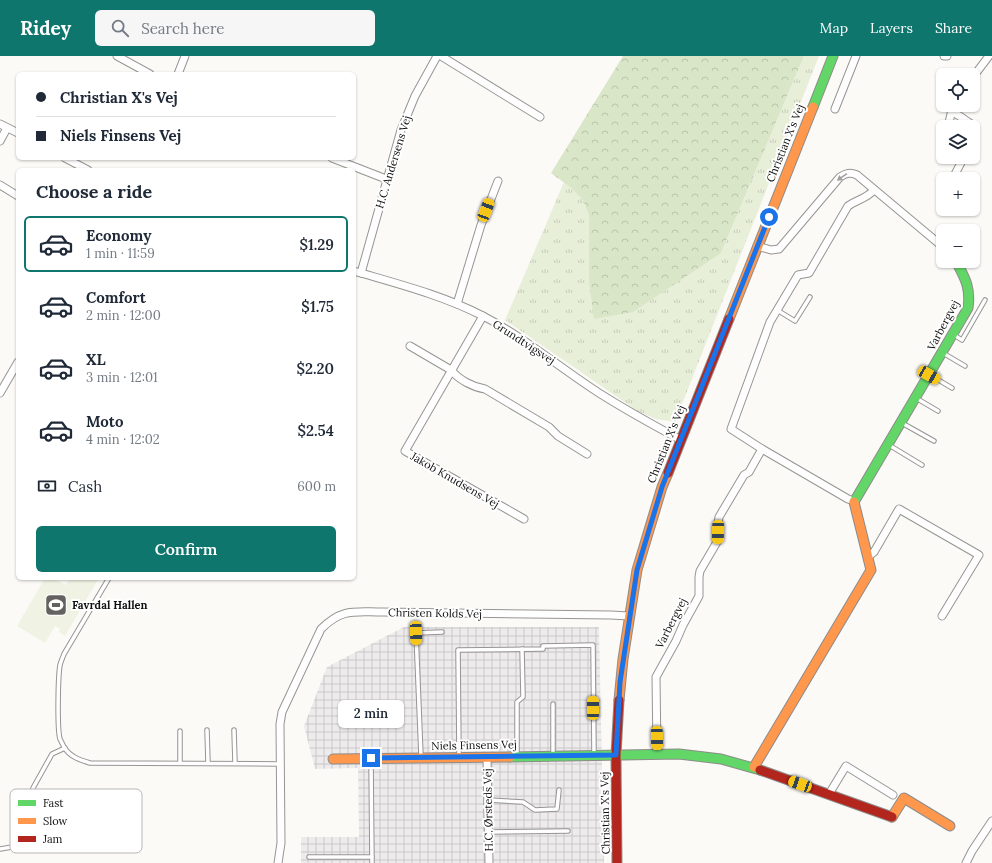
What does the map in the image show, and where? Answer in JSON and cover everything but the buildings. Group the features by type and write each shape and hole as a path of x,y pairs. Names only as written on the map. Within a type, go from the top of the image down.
{"street":[{"path":"117,56 146,72"},
{"path":"179,72 185,56"},
{"name":"H.C. Andersens Vej","path":"357,272 401,130 415,96 437,56"},
{"path":"441,56 540,117"},
{"name":"Christian X's Vej","path":"617,863 616,755 619,693 629,616 637,570 662,487 833,56"},
{"path":"835,109 856,56"},
{"path":"980,68 989,56"},
{"path":"958,112 967,120"},
{"path":"0,124 16,133"},
{"path":"0,141 7,128"},
{"path":"69,160 84,168"},
{"path":"337,160 386,179"},
{"path":"757,246 771,250 779,249 840,177 846,173 857,175 936,241"},
{"path":"457,304 481,225 498,181"},
{"path":"0,185 16,195"},
{"path":"754,767 871,570 854,501 848,499 762,449 731,429 770,322 777,310 798,275 809,273 848,206 868,196 874,190"},
{"name":"Varbergvej","path":"854,501 968,308 970,296 968,284 960,268"},
{"name":"Grundtvigsvej","path":"357,272 425,292 483,316 506,329 599,393 681,440"},
{"name":"Jakob Knudsens Vej","path":"483,316 405,451 524,519"},
{"path":"410,346 451,370 456,376 477,388 485,389 549,427 558,436 587,454"},
{"path":"0,393 16,365"},
{"name":"Varbergvej","path":"657,753 656,677 676,642 683,625 699,596 698,577 700,571 718,542 719,517 744,475 749,472 762,449"},
{"path":"868,556 874,552 899,508 979,555 942,616"},
{"name":"Christen Kolds Vej","path":"278,863 281,843 280,724 282,712 321,629 330,620 339,615 350,612 629,616"},
{"path":"616,755 683,753 717,757 754,767 892,817 904,798 950,826"},
{"name":"Niels Finsens Vej","path":"333,758 459,758 616,755"},
{"name":"H.C. Ørsteds Vej","path":"487,757 489,863"},
{"path":"829,794 846,766 893,795"},
{"path":"966,863 972,851 992,821"}],"lane":[{"path":"777,310 795,321 810,297"},
{"path":"953,335 962,340 985,300"},
{"path":"942,352 965,366"},
{"path":"929,375 952,388"},
{"path":"915,397 938,411"},
{"path":"901,422 934,442"},
{"path":"888,444 922,465"},
{"path":"108,580 64,654 60,664 60,738 65,748 72,756 78,760 90,763 280,764"},
{"path":"421,758 416,633 442,632"},
{"path":"459,758 458,650 543,649 543,646 593,645 594,755"},
{"path":"518,757 517,702 523,697 522,649"},
{"path":"553,704 553,756"},
{"path":"207,730 208,763"},
{"path":"234,730 234,763"},
{"path":"180,731 180,763"},
{"path":"34,789 52,754 65,748"},
{"path":"371,758 372,863"},
{"path":"488,800 523,802 535,810 557,809 559,790"},
{"path":"488,832 568,831"},
{"path":"0,849 10,847"},
{"path":"309,857 372,857"}],"shaded area":[{"path":"404,627 599,627 604,863 301,863 301,837 359,837 358,768 315,769 304,726 327,667"}],"green space":[{"path":"623,56 804,56 721,253 633,312 594,319 589,281 589,216 583,200 570,187 551,173"},
{"path":"804,56 819,56 675,422 656,419 639,412 505,320 564,182 583,200 589,216 589,281 721,253"},
{"name":"Favrdal Hallen","path":"44,580 57,580 66,585 69,580 98,580 65,636 59,632 60,629 55,626 45,643 17,626"}],"traffic: fast":[{"path":"813,107 833,56"},
{"path":"854,502 968,308 968,289 965,278 960,268"},
{"path":"510,757 679,754 721,759 760,770"}],"traffic: slow":[{"path":"729,319 813,107"},
{"path":"619,700 623,659 637,570 662,487 668,473"},
{"path":"754,767 871,570 854,502"},
{"path":"333,759 510,757"},
{"path":"892,817 904,798 950,826"}],"traffic: jam":[{"path":"668,473 729,319"},
{"path":"617,863 616,755 619,700"},
{"path":"760,770 892,817"}],"place":[{"name":"Favrdal Hallen","path":"56,605"}],"route":[{"path":"371,758 616,755 620,682 637,570 662,487 769,217"}]}
